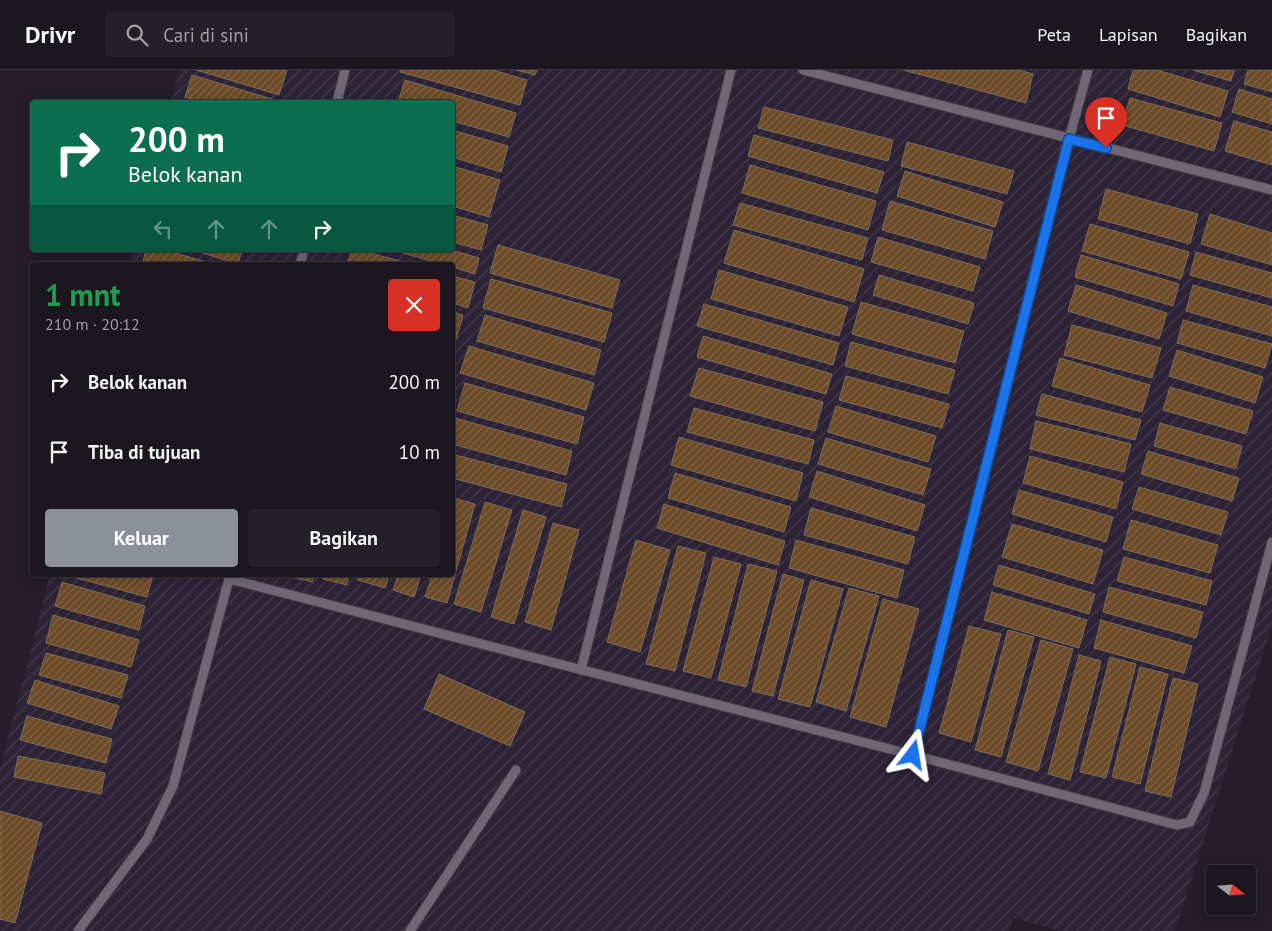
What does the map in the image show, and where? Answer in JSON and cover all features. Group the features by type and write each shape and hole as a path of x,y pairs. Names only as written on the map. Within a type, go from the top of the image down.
{"lane":[{"path":"338,100 345,70"},
{"path":"581,670 731,70"},
{"path":"803,70 1272,190"},
{"path":"913,755 1088,70"},
{"path":"78,931 147,840 173,786 230,577 1177,825 1190,822 1204,793 1272,542"},
{"path":"410,931 516,770"}],"shaded area":[{"path":"179,70 1272,70 1272,625 1175,931 1061,931 1013,918 1009,931 0,931 0,769 49,577 455,577 455,262 130,262 132,252 455,252 455,100 172,100"}],"building":[{"path":"196,70 287,70 279,95"},
{"path":"401,70 493,70 527,80 520,105 400,72"},
{"path":"516,70 537,70 535,75"},
{"path":"903,70 1019,70 1033,74 1026,103"},
{"path":"1133,70 1157,70 1228,91 1220,117 1128,89"},
{"path":"1193,70 1234,70 1231,81"},
{"path":"1248,70 1272,70 1272,92 1244,84"},
{"path":"192,75 275,100 195,100 185,97"},
{"path":"405,80 516,113 509,137 455,122 455,100 399,100"},
{"path":"1239,89 1272,99 1272,124 1232,112"},
{"path":"1130,98 1222,123 1214,151 1122,125"},
{"path":"764,107 893,140 888,161 758,128"},
{"path":"1234,121 1272,132 1272,165 1225,151"},
{"path":"455,131 508,146 501,172 455,158"},
{"path":"754,135 884,172 877,193 748,156"},
{"path":"907,142 1014,171 1007,194 901,166"},
{"path":"750,165 876,201 868,230 742,193"},
{"path":"455,167 500,180 489,217 455,207"},
{"path":"905,171 1003,202 995,227 897,196"},
{"path":"1106,189 1198,214 1190,244 1098,219"},
{"path":"890,201 993,231 985,259 882,230"},
{"path":"740,203 868,238 862,260 733,225"},
{"path":"1210,214 1272,233 1272,265 1201,244"},
{"path":"455,216 488,225 481,250 455,243"},
{"path":"1090,224 1189,252 1181,279 1082,251"},
{"path":"734,230 864,269 854,302 724,263"},
{"path":"878,237 980,267 973,291 871,262"},
{"path":"498,245 620,280 612,308 490,273"},
{"path":"455,251 479,258 475,274 455,268 455,262 434,262 400,252"},
{"path":"145,252 172,252 207,262 143,262"},
{"path":"199,252 241,252 239,262 232,262"},
{"path":"351,252 367,252 403,262 348,262"},
{"path":"1196,252 1272,273 1272,298 1190,275"},
{"path":"1081,255 1179,284 1173,306 1075,277"},
{"path":"719,270 848,307 839,336 711,299"},
{"path":"879,275 974,303 968,324 873,295"},
{"path":"455,277 475,282 468,308 455,304"},
{"path":"491,279 612,313 604,342 483,308"},
{"path":"1076,285 1167,313 1159,339 1068,311"},
{"path":"1193,285 1272,307 1272,336 1186,311"},
{"path":"861,302 964,331 955,363 852,334"},
{"path":"704,304 839,343 833,365 697,326"},
{"path":"455,313 463,315 455,340"},
{"path":"485,315 601,350 594,375 477,341"},
{"path":"1183,320 1272,344 1265,368 1177,343"},
{"path":"1072,325 1161,348 1152,378 1064,355"},
{"path":"703,336 832,374 826,394 697,357"},
{"path":"851,342 955,370 948,394 845,366"},
{"path":"469,346 594,383 586,410 460,373"},
{"path":"1177,350 1263,377 1255,403 1169,376"},
{"path":"1060,358 1150,385 1142,412 1052,386"},
{"path":"699,368 823,402 815,431 690,396"},
{"path":"846,376 949,404 942,428 839,400"},
{"path":"465,383 584,417 577,444 457,411"},
{"path":"1170,387 1253,411 1246,434 1163,410"},
{"path":"1042,394 1141,420 1135,440 1036,415"},
{"path":"836,406 936,436 928,462 828,432"},
{"path":"694,408 814,440 808,464 687,432"},
{"path":"455,418 572,451 566,475 455,445"},
{"path":"1036,421 1131,444 1124,472 1030,449"},
{"path":"1160,423 1242,446 1236,469 1154,446"},
{"path":"679,437 803,473 796,501 671,465"},
{"path":"826,438 931,469 923,495 818,464"},
{"path":"1148,451 1239,478 1232,501 1141,474"},
{"path":"455,455 567,484 561,507 455,479"},
{"path":"1030,456 1123,482 1116,509 1023,483"},
{"path":"817,471 925,505 917,531 809,497"},
{"path":"675,473 791,507 784,532 668,498"},
{"path":"1139,487 1228,512 1221,535 1132,509"},
{"path":"1019,490 1113,517 1106,542 1012,514"},
{"path":"455,498 475,504 455,575"},
{"path":"485,502 512,510 481,612 454,604"},
{"path":"664,504 785,541 778,565 657,528"},
{"path":"811,508 915,537 908,564 804,535"},
{"path":"523,510 546,517 514,624 491,617"},
{"path":"1131,520 1218,545 1210,573 1123,549"},
{"path":"553,523 579,530 551,630 525,622"},
{"path":"1012,524 1103,550 1093,584 1002,557"},
{"path":"636,540 670,550 640,652 607,642"},
{"path":"796,540 904,570 897,598 789,568"},
{"path":"678,546 706,553 675,671 646,664"},
{"path":"714,557 741,564 711,678 683,671"},
{"path":"1124,557 1212,581 1206,605 1117,581"},
{"path":"748,564 777,571 746,687 718,680"},
{"path":"999,565 1095,594 1089,614 993,585"},
{"path":"783,574 804,580 773,696 752,691"},
{"path":"72,577 152,577 147,597"},
{"path":"292,577 313,577 312,582"},
{"path":"324,577 349,577 347,585 323,579"},
{"path":"358,577 388,577 385,588 357,580"},
{"path":"397,577 420,577 414,597 393,590"},
{"path":"431,577 454,577 447,603 425,597"},
{"path":"811,580 843,589 810,707 778,699"},
{"path":"62,582 145,606 139,630 55,606"},
{"path":"1109,587 1203,612 1196,638 1103,612"},
{"path":"849,588 879,596 846,711 816,702"},
{"path":"992,592 1087,620 1079,648 984,620"},
{"path":"883,599 919,609 886,727 850,717"},
{"path":"53,615 139,640 131,667 46,643"},
{"path":"1101,620 1192,646 1184,673 1094,648"},
{"path":"969,626 1001,634 971,742 939,733"},
{"path":"1008,630 1034,637 1001,757 975,750"},
{"path":"1041,640 1073,649 1038,771 1006,762"},
{"path":"46,653 128,675 121,698 39,675"},
{"path":"1079,655 1101,661 1070,780 1048,774"},
{"path":"1110,657 1136,664 1106,778 1080,772"},
{"path":"1140,667 1168,674 1140,784 1112,777"},
{"path":"439,674 525,712 510,746 424,709"},
{"path":"1173,678 1198,684 1171,797 1145,791"},
{"path":"35,680 119,706 111,729 27,703"},
{"path":"27,716 112,739 106,763 20,740"},
{"path":"18,756 105,773 101,794 14,777"},
{"path":"0,811 42,823 15,923 0,919"}],"route":[{"path":"913,755 1069,139 1106,148"}]}
